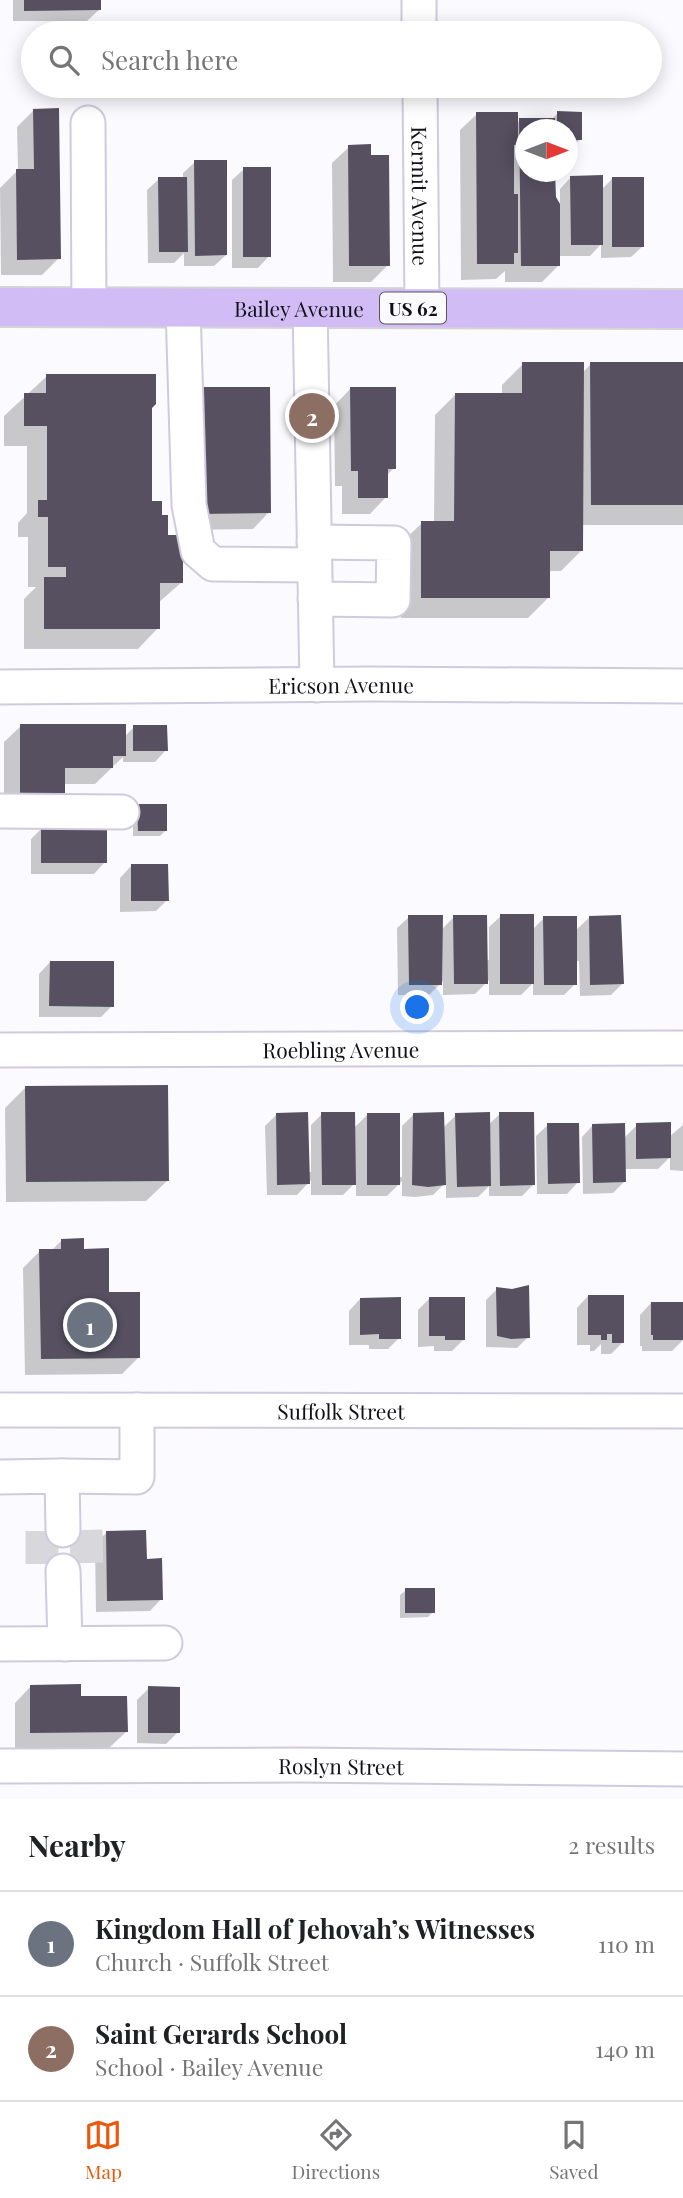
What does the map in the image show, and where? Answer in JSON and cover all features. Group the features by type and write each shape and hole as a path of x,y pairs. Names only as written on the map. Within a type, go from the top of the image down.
{"main road":[{"name":"Bailey Avenue","path":"0,307 683,309"}],"street":[{"path":"419,0 419,21"},
{"name":"Kermit Avenue","path":"419,98 422,308"},
{"path":"88,123 89,307"},
{"path":"183,307 189,505 198,551 213,564 394,543 393,600 315,599"},
{"path":"310,307 317,685"},
{"name":"Ericson Avenue","path":"0,687 683,686"},
{"path":"0,811 122,812"},
{"name":"Roebling Avenue","path":"0,1050 683,1048"},
{"name":"Suffolk Street","path":"0,1410 683,1411"},
{"path":"0,1477 63,1513 137,1477 137,1410"},
{"path":"64,1571 65,1644"},
{"path":"0,1644 165,1643"},
{"name":"Roslyn Street","path":"0,1766 683,1769"}],"building":[{"path":"24,0 101,0 101,10 24,11"},
{"path":"59,108 61,259 17,260 16,169 34,169 33,109"},
{"path":"557,111 582,112 582,140 578,140 578,119 557,119"},
{"path":"476,112 518,112 518,119 515,119 514,194 518,194 518,253 514,253 514,264 477,264"},
{"path":"519,118 555,118 555,119"},
{"path":"371,144 371,155 389,155 390,266 349,266 348,145"},
{"path":"194,160 227,160 227,255 195,256"},
{"path":"243,167 271,167 271,257 243,257"},
{"path":"603,175 603,245 571,245 570,182 578,182 578,176"},
{"path":"158,177 187,177 188,252 159,252"},
{"path":"612,177 644,177 644,247 612,247"},
{"path":"520,182 555,182 556,197 560,204 560,266 521,266"},
{"path":"522,362 584,362 583,551 550,551 550,598 421,598 421,521 454,521 455,393 522,393"},
{"path":"590,362 683,362 683,505 591,505"},
{"path":"46,374 156,374 156,404 152,408 152,501 162,501 162,515 168,515 168,535 183,535 183,583 160,583 160,629 44,629 44,577 66,577 66,567 48,567 48,517 38,517 38,500 47,500 47,426 24,426 24,393 46,393"},
{"path":"196,387 270,387 271,513 198,514"},
{"path":"350,387 396,387 396,469 388,469 388,498 358,498 358,471 351,471"},
{"path":"20,724 126,724 126,756 113,756 113,768 65,768 65,800 20,800"},
{"path":"133,725 167,725 168,751 133,751"},
{"path":"137,804 167,804 167,831 138,831"},
{"path":"41,826 107,826 107,863 41,863"},
{"path":"131,864 168,864 169,901 131,901"},
{"path":"500,914 534,914 534,984 500,984"},
{"path":"408,915 443,915 442,985 409,985"},
{"path":"453,915 487,915 488,984 454,984"},
{"path":"621,915 624,984 590,985 589,916"},
{"path":"543,916 577,916 577,985 544,985"},
{"path":"50,961 114,961 114,1007 49,1006"},
{"path":"168,1085 169,1181 26,1182 25,1086"},
{"path":"308,1112 310,1184 277,1185 276,1113"},
{"path":"321,1112 355,1112 356,1185 322,1185"},
{"path":"444,1112 446,1185 412,1185 413,1113"},
{"path":"490,1112 491,1186 457,1187 455,1113"},
{"path":"499,1112 534,1112 535,1185 500,1186"},
{"path":"367,1113 400,1113 400,1185 367,1185"},
{"path":"671,1122 671,1158 636,1159 636,1123"},
{"path":"547,1123 579,1123 580,1183 548,1184"},
{"path":"625,1123 626,1182 593,1183 592,1124"},
{"path":"84,1238 84,1249 109,1248 109,1292 140,1292 140,1358 41,1359 39,1249 61,1249 61,1239"},
{"path":"529,1285 530,1338 511,1339 497,1336 496,1287 512,1289"},
{"path":"588,1295 624,1295 624,1343 612,1343 612,1334 607,1334 607,1340 601,1340 601,1335 588,1335"},
{"path":"401,1297 401,1339 379,1339 379,1334 360,1335 360,1298"},
{"path":"429,1297 465,1297 465,1340 445,1340 445,1336 429,1336"},
{"path":"651,1302 683,1302 683,1340 653,1340"},
{"path":"146,1530 147,1559 162,1558 163,1600 107,1601 106,1531"},
{"path":"405,1588 435,1588 435,1613 405,1613"},
{"path":"81,1684 81,1696 127,1696 128,1732 30,1733 30,1685"},
{"path":"148,1686 180,1687 180,1733 148,1733"}],"tunnel":[{"path":"86,1530 87,1571"},
{"path":"42,1531 42,1571"}],"place":[{"name":"Saint Gerards School","path":"312,416"},
{"name":"Kingdom Hall of Jehovah’s Witnesses","path":"90,1325"}]}
